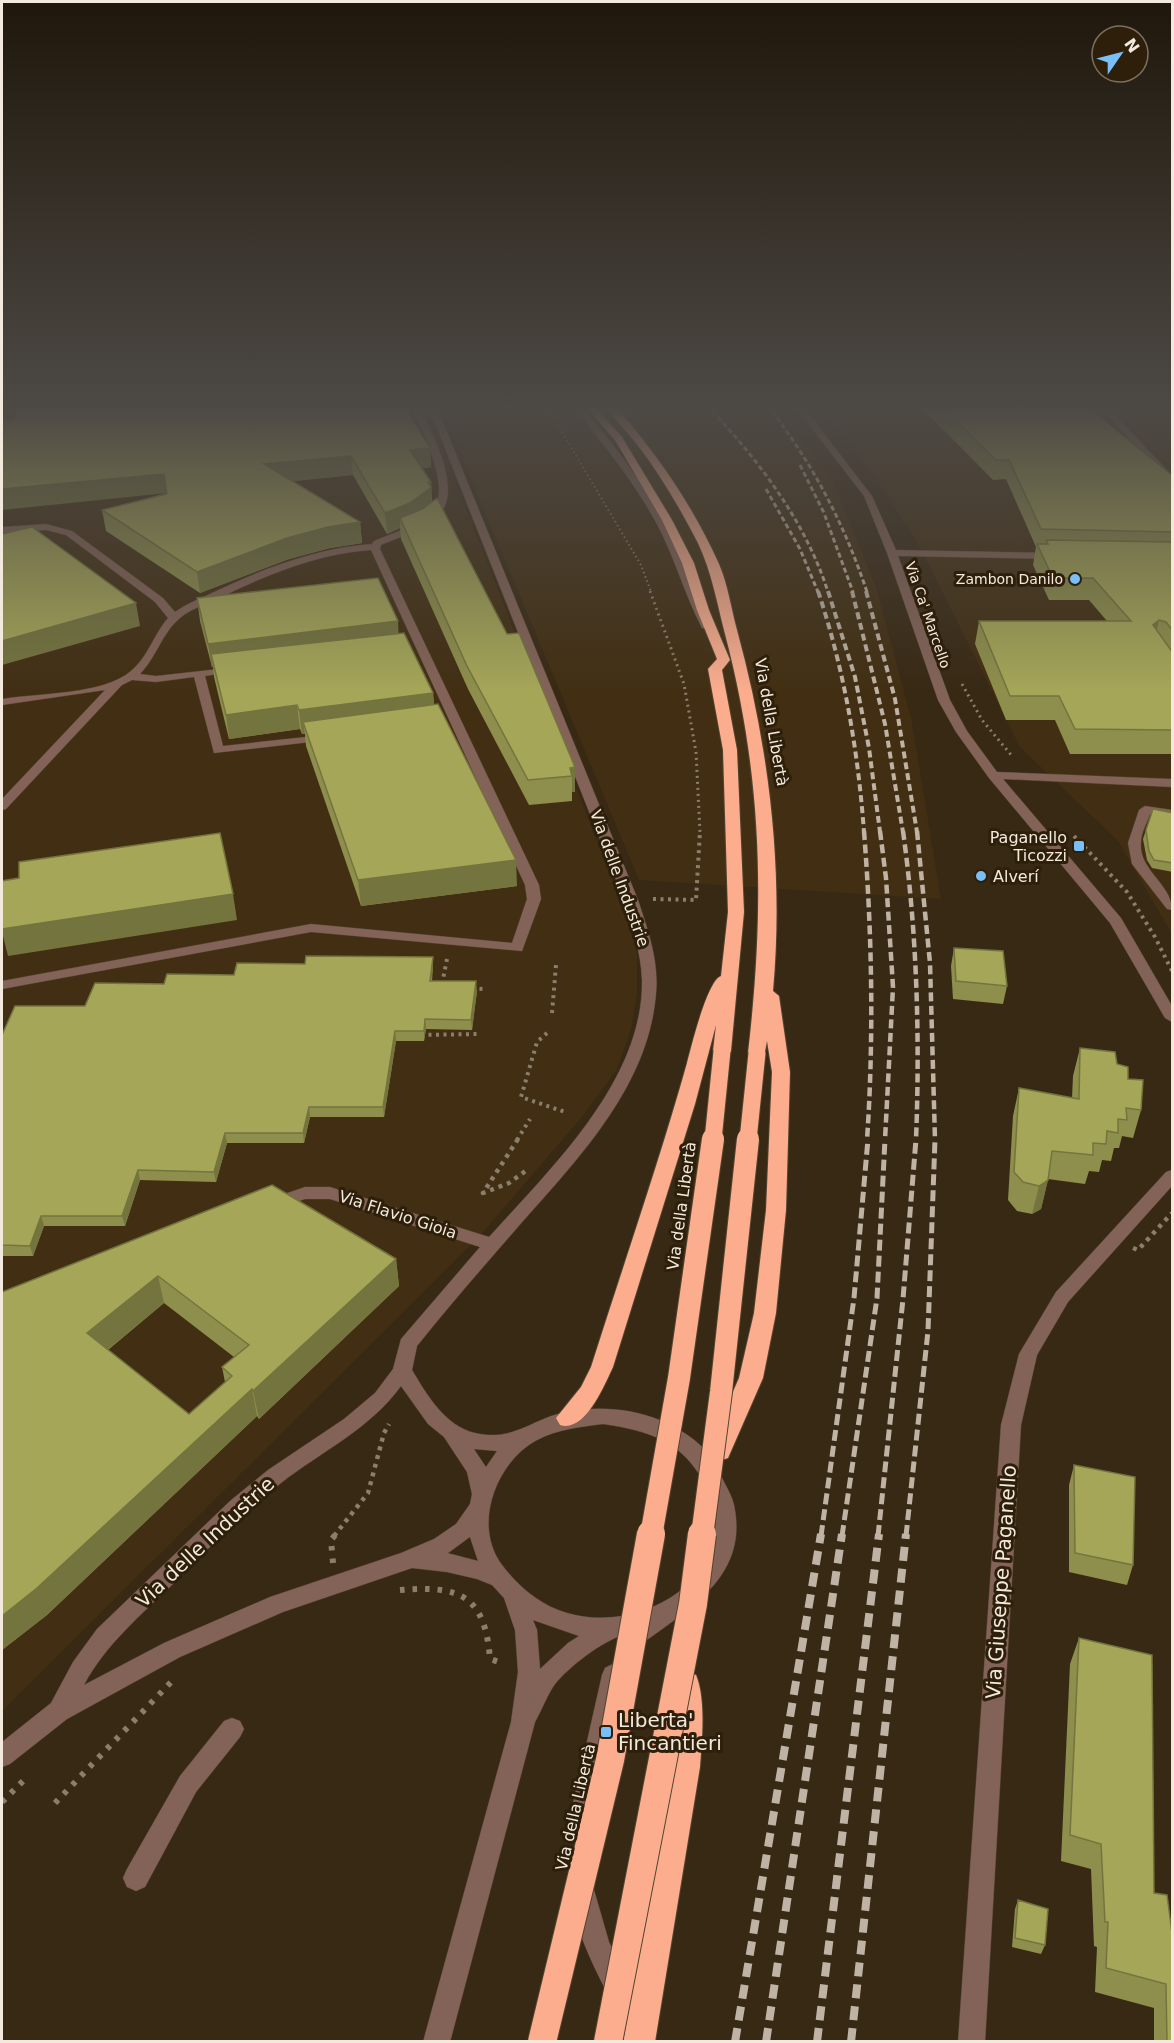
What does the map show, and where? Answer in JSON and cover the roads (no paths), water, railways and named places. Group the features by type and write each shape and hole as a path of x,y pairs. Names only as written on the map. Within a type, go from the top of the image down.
{"highway":[{"path":"655,500 688,563 703,610 724,660"},
{"name":"Via della Libertà","path":"608,2042 693,1604 721,1392 766,968 768,908 761,773 736,649 714,566 677,500"},
{"name":"Via della Libertà","path":"542,2042 616,1726 679,1378 711,1157 736,912 730,750 715,669 724,660"},
{"path":"568,1418 589,1393 602,1366 685,1104 708,1020 732,960"},
{"path":"718,1484 716,1463 723,1437 751,1378 765,1313 776,1210 781,1072 766,968"},
{"path":"640,2036 686,1767 688,1731 685,1664 686,1615 690,1598"}],"street":[{"path":"2,806 124,680 142,667 174,618 188,608 239,584 305,560 349,549 375,547 377,543 405,531 431,515 439,509 444,500"},
{"name":"Via delle Industrie","path":"59,1712 81,1669 105,1636 237,1507 275,1476 351,1425 382,1398 402,1371 408,1344 596,1125 629,1071 643,1031 649,993 648,954 631,900 470,500"},
{"path":"646,500 671,543 694,605 724,660"},
{"name":"Via Ca' Marcello","path":"870,500 892,553 944,700 962,732 993,775"},
{"path":"2,530 46,527 63,530 159,600 174,618"},
{"path":"2,985 311,928 325,927 430,942 517,948 534,899 532,885 448,721 421,646 390,594 375,547"},
{"path":"892,553 1068,556"},
{"path":"159,600 203,614"},
{"path":"407,648 421,646"},
{"path":"2,702 124,680 156,679 247,668"},
{"path":"199,674 218,750 334,736"},
{"path":"993,775 1173,783"},
{"path":"993,775 1116,921 1173,1018"},
{"path":"1173,814 1145,810 1134,843 1139,864 1173,906"},
{"name":"Via Giuseppe Paganello","path":"971,2042 1011,1425 1028,1354 1062,1297 1173,1176"},
{"name":"Via Flavio Gioia","path":"260,1209 292,1196 319,1191 339,1195 493,1245"},
{"path":"402,1371 422,1405 438,1423 452,1433 478,1442 497,1443 524,1438 537,1429 568,1418 604,1415 640,1420 673,1434 700,1456 718,1484 726,1514 724,1544 711,1573 690,1598 660,1616 635,1636 616,1664 606,1699 579,1834 579,1876 597,1946 640,2036"},
{"path":"452,1433 477,1470 480,1501 478,1537 487,1563 513,1594 529,1607 559,1621 593,1628 628,1626 660,1616"},
{"name":"Via delle Industrie","path":"2,1756 59,1712 172,1650 278,1604 405,1561 441,1546 463,1530 480,1501 487,1478 507,1450 524,1438"},
{"name":"Via delle Industrie","path":"405,1561 445,1561 462,1564 497,1577"},
{"path":"436,2042 523,1722 529,1672 526,1630 513,1594"},
{"path":"523,1722 547,1677 576,1650 614,1626"},
{"path":"136,1878 188,1784 232,1729"}],"railway":[{"path":"772,500 800,549 818,592"},
{"path":"783,500 807,540 828,592"},
{"path":"818,500 853,592"},
{"path":"828,500 848,542 867,592"},
{"path":"818,591 849,710 864,832"},
{"path":"828,591 855,677 869,748 880,832"},
{"path":"852,591 885,724 903,832"},
{"path":"866,591 895,699 917,832"},
{"path":"864,831 871,986 871,1063 867,1140"},
{"path":"880,831 886,878 893,987 885,1140"},
{"path":"903,831 912,908 916,985 918,1063 916,1140"},
{"path":"917,831 930,963 935,1139"},
{"path":"821,1536 854,1298 868,1139"},
{"path":"842,1536 877,1298 885,1139"},
{"path":"878,1536 903,1299 916,1139"},
{"path":"906,1536 928,1331 935,1139"},
{"path":"735,2042 821,1534"},
{"path":"766,2042 842,1534"},
{"path":"817,2042 879,1534"},
{"path":"851,2042 906,1534"}],"place":[{"name":"Zambon Danilo","path":"1075,579"},
{"name":"Paganello Ticozzi","path":"1079,846"},
{"name":"Alverí","path":"981,876"},
{"name":"Liberta' Fincantieri","path":"606,1732"}]}
